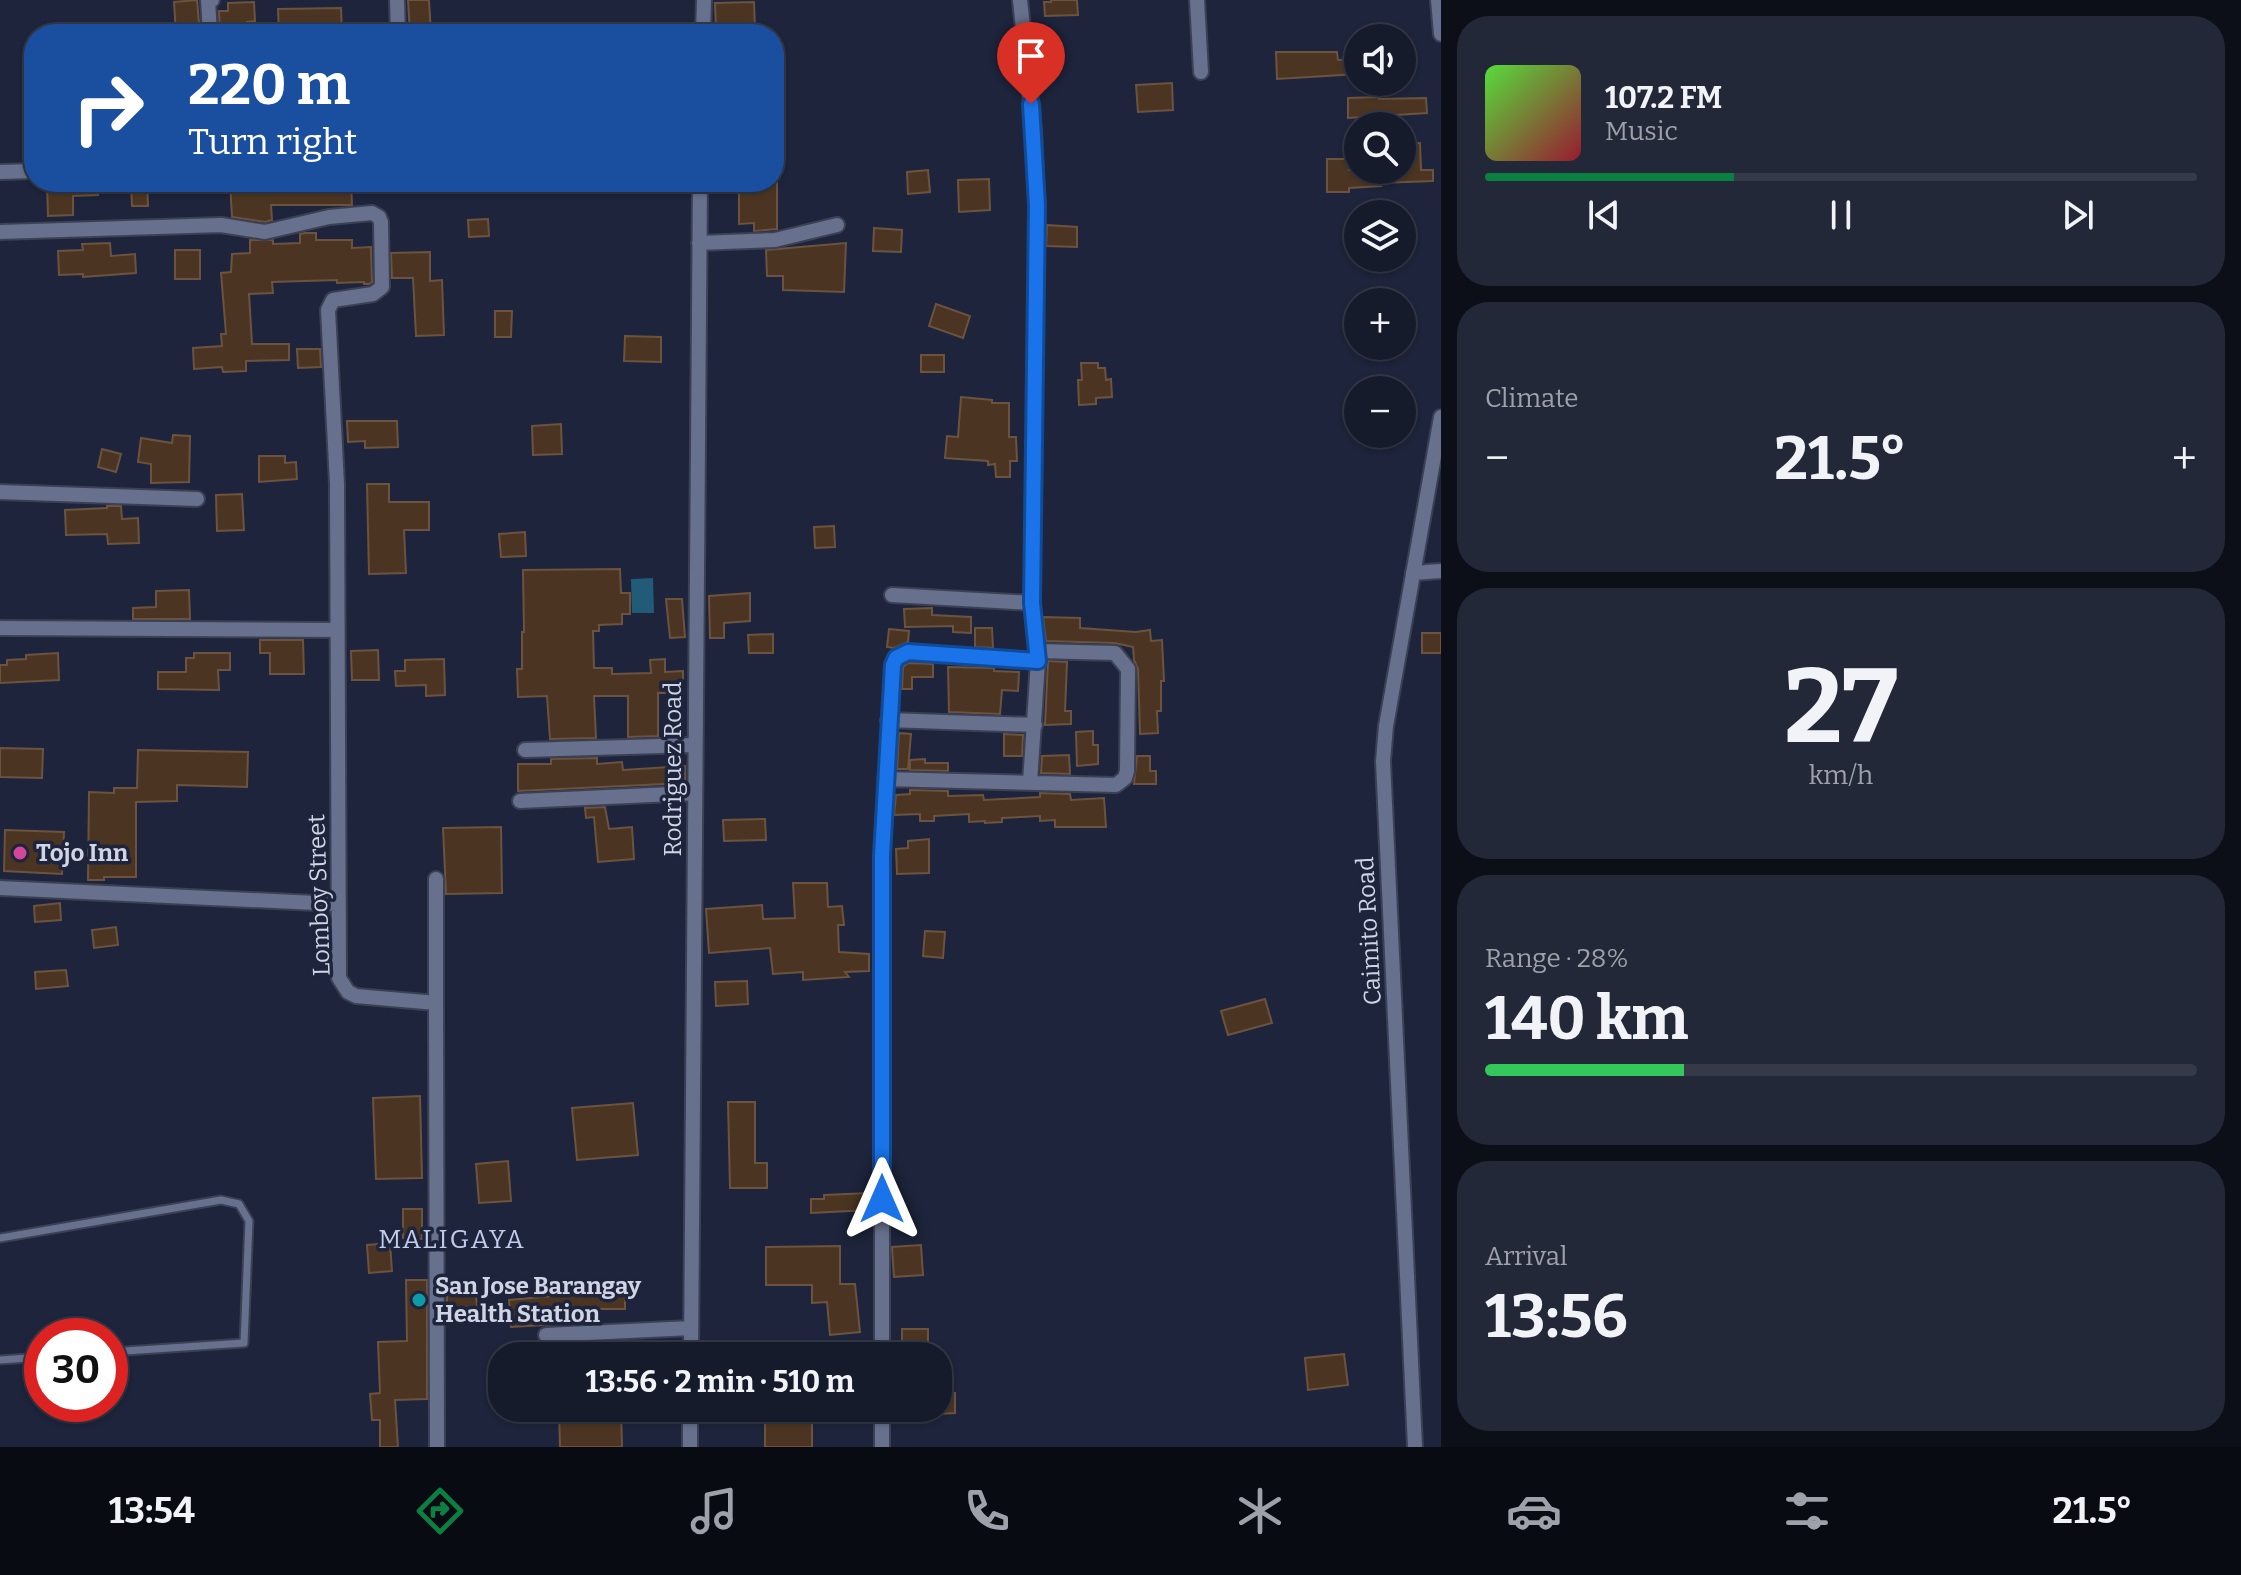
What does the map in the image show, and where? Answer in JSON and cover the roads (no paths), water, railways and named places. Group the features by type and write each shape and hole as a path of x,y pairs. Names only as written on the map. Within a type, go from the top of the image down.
{"street":[{"path":"209,24 208,0 212,0"},
{"path":"397,0 398,24"},
{"path":"703,24 704,0"},
{"path":"1020,0 1034,131 1037,205 1032,603 1038,656 1030,783"},
{"path":"1197,0 1201,72"},
{"path":"1438,0 1441,34"},
{"path":"0,172 24,171"},
{"name":"Rodriguez Road","path":"691,1342 700,192"},
{"name":"Lomboy Street","path":"0,232 221,225 265,232 338,215 376,214 381,222 382,287 373,294 333,300 328,310 337,484 339,978 348,992 356,996 436,1003"},
{"path":"699,243 775,240 837,225"},
{"name":"Caimito Road","path":"1415,1447 1383,744 1441,417"},
{"path":"0,492 197,499"},
{"path":"1413,573 1441,571"},
{"path":"892,595 1032,603"},
{"path":"0,628 337,630"},
{"path":"882,1342 882,855 885,779 888,720 893,665 901,654 908,652 1038,656 1115,653 1128,669 1127,771 1125,778 1116,785 885,779"},
{"path":"888,720 1035,725"},
{"path":"525,750 695,745"},
{"path":"520,801 695,793"},
{"path":"436,879 437,1447"},
{"path":"0,888 337,904"},
{"path":"546,1335 691,1328"},
{"path":"690,1422 690,1447"},
{"path":"882,1422 882,1447"}],"lane":[{"path":"0,1238 221,1200 239,1204 249,1221 244,1343 128,1351"},
{"path":"0,1360 24,1358"}],"water":[{"path":"653,578 654,613 632,613 631,579"}],"place":[{"name":"Tojo Inn","path":"20,853"},
{"name":"San Jose Barangay Health Station","path":"419,1300"}],"district":[{"name":"MALIGAYA","path":"452,1239"}]}
